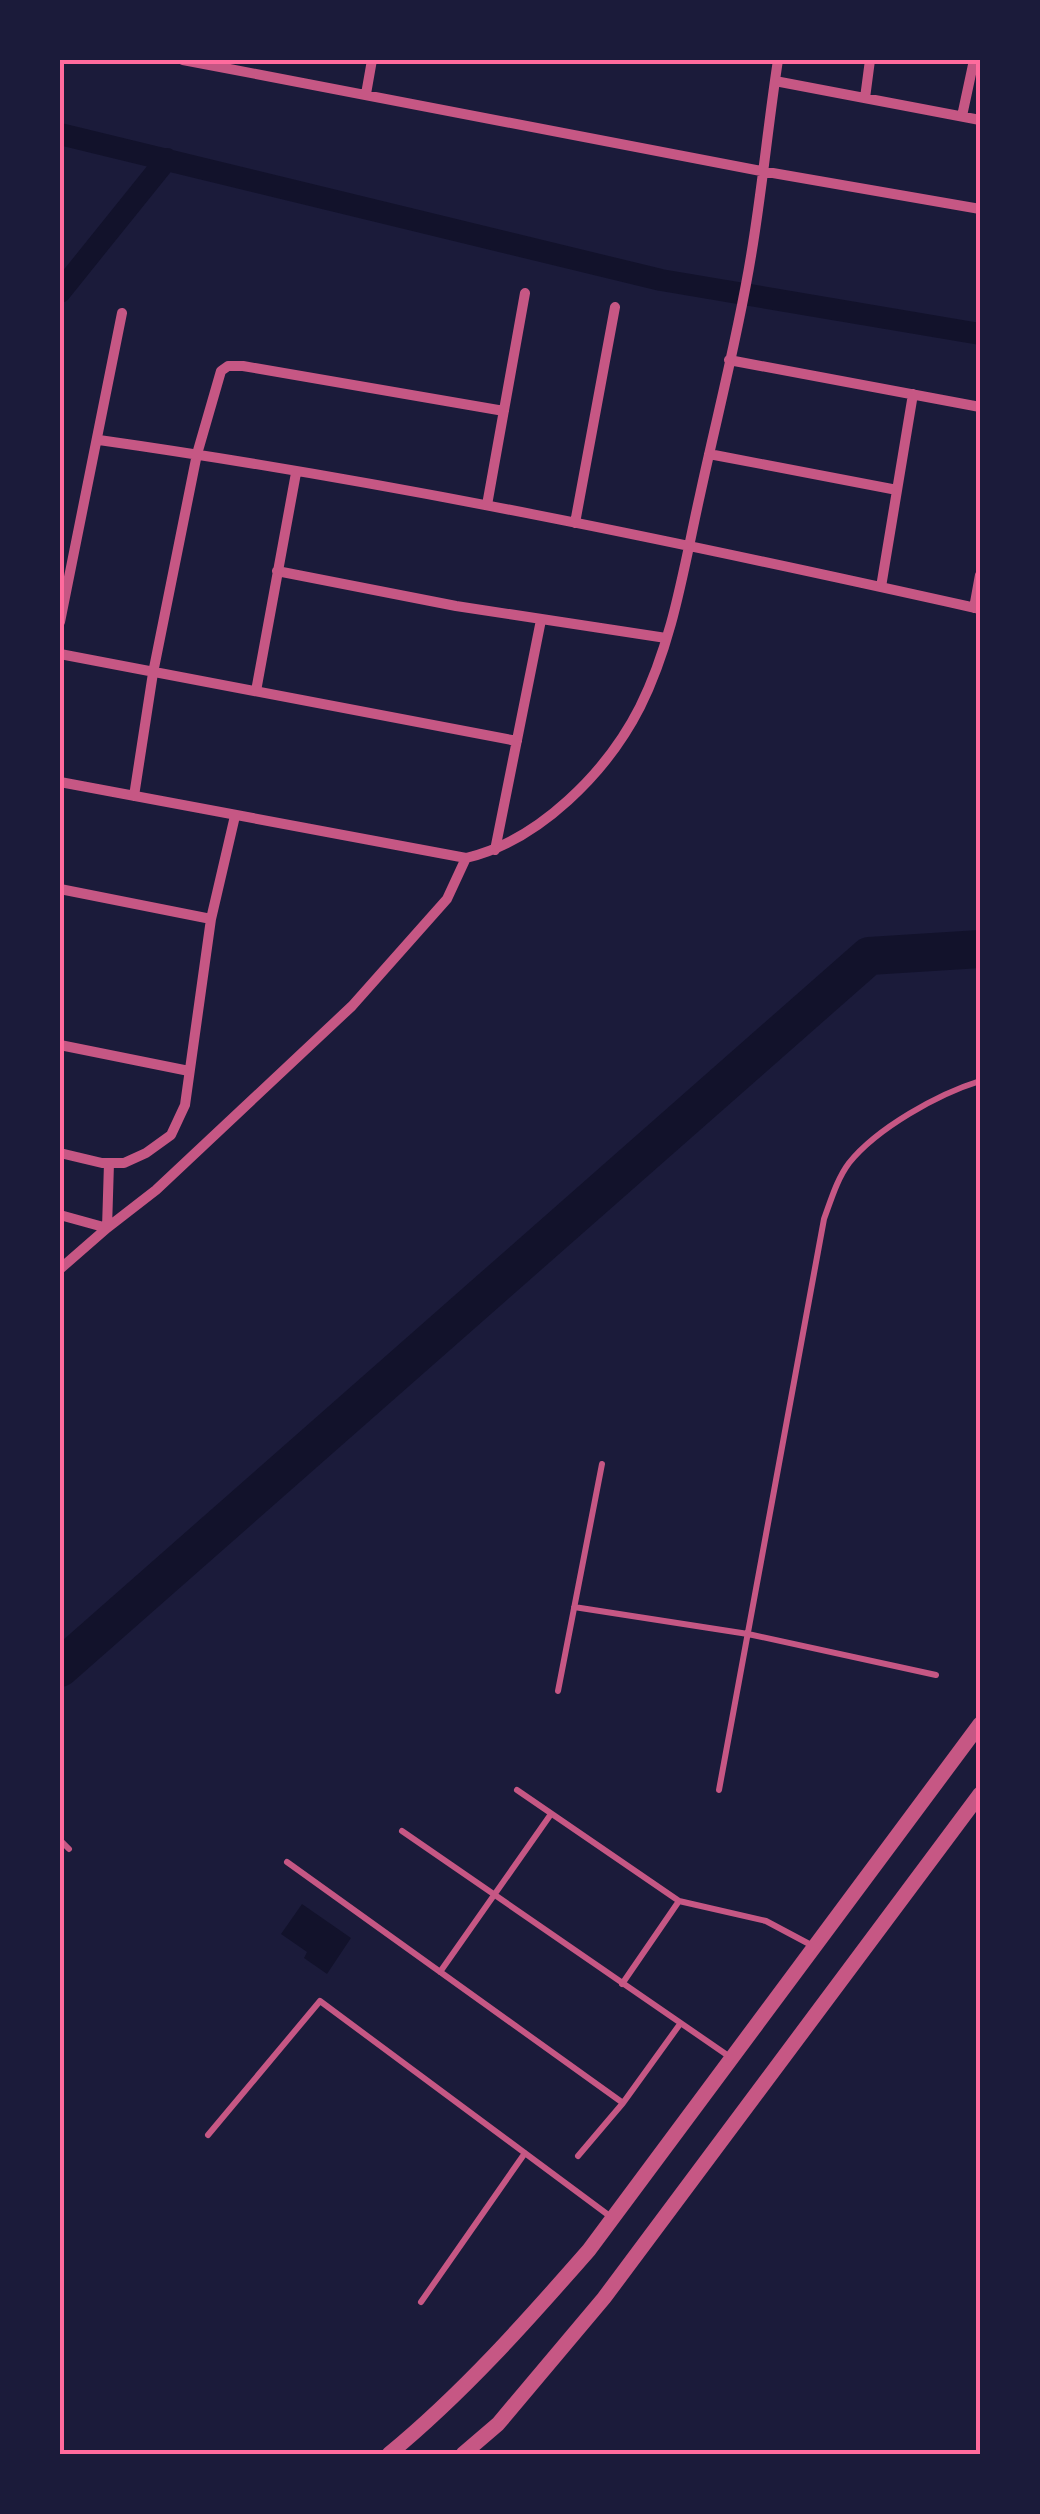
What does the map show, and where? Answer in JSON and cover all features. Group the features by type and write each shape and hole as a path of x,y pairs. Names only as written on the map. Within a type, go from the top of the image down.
{"street":[{"path":"184,60 980,210"},
{"path":"260,74 262,60"},
{"path":"366,94 372,60"},
{"path":"60,782 466,858 494,850 545,819 615,748 640,706 666,638 752,256 778,60"},
{"path":"865,98 870,60"},
{"path":"962,116 974,60"},
{"path":"775,81 980,120"},
{"path":"487,506 525,293"},
{"path":"575,522 615,307"},
{"path":"60,622 66,564 99,440 122,313"},
{"path":"729,360 980,407"},
{"path":"134,796 152,673 196,454 216,380 228,366 504,411"},
{"path":"881,587 913,394"},
{"path":"99,440 575,522 977,608 980,575"},
{"path":"708,454 897,490"},
{"path":"256,690 296,473"},
{"path":"277,570 540,620 666,638"},
{"path":"494,850 540,620"},
{"path":"60,654 517,741"},
{"path":"60,1154 124,1163 146,1154 171,1135 185,1105 211,919 236,816"},
{"path":"60,1269 156,1190 352,1006 447,899 466,858"},
{"path":"60,889 211,919"},
{"path":"60,1046 189,1071"},
{"path":"107,1228 109,1163"},
{"path":"60,1215 107,1228"},
{"path":"389,2454 434,2416 521,2328 612,2217 980,1724"},
{"path":"463,2454 498,2424 604,2298 980,1794"}],"lane":[{"path":"720,1790 824,1219 850,1162 883,1131 958,1088 980,1081"},
{"path":"558,1692 602,1464"},
{"path":"574,1606 748,1634 936,1674"},
{"path":"516,1790 679,1901 766,1921 813,1946"},
{"path":"440,1972 550,1814"},
{"path":"402,1831 731,2058"},
{"path":"60,1840 70,1850"},
{"path":"287,1862 623,2103"},
{"path":"622,1984 679,1901"},
{"path":"208,2135 320,2002 612,2217"},
{"path":"578,2156 623,2103 680,2024"},
{"path":"421,2302 525,2153"}],"shaded area":[{"path":"302,1904 351,1938 327,1974 304,1958 307,1952 281,1934"}],"waterway":[{"path":"60,134 661,280 980,334"},
{"path":"60,292 167,159"},
{"path":"60,1668 869,956 980,949"}]}
